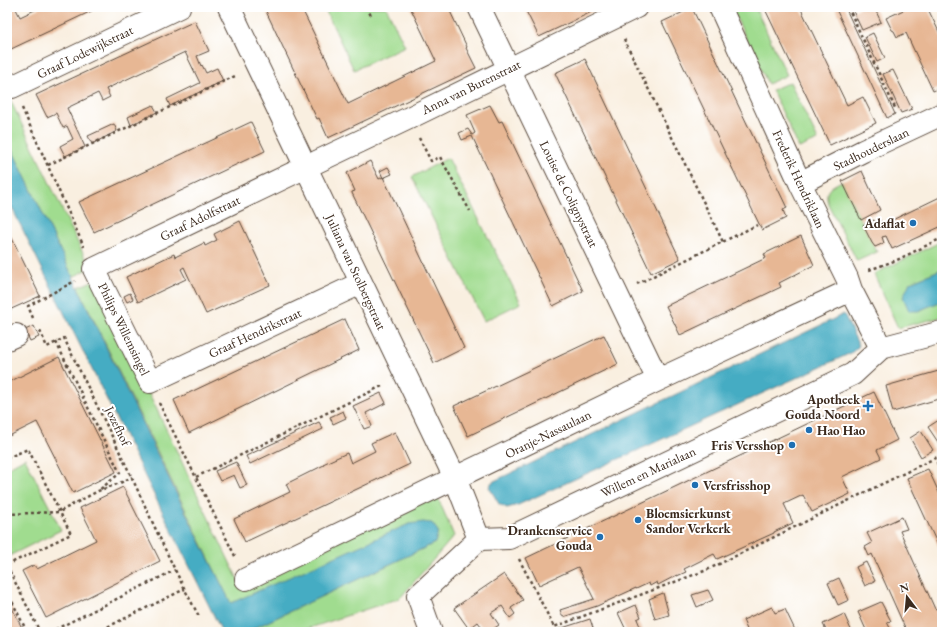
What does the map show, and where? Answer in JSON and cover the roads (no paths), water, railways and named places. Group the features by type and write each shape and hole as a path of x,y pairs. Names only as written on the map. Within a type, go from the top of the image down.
{"street":[{"name":"Graaf Lodewijkstraat","path":"12,87 179,7"},
{"name":"Juliana van Stolbergstraat","path":"229,7 455,478 479,539"},
{"name":"Louise de Colignystraat","path":"479,7 658,380"},
{"name":"Anna van Burenstraat","path":"306,167 636,7"},
{"name":"Frederik Hendriklaan","path":"720,7 800,183 881,348"},
{"name":"Stadhouderslaan","path":"800,183 863,151 907,132 942,114"},
{"name":"Graaf Adolfstraat","path":"87,274 306,167"},
{"name":"Philips Willemsingel","path":"87,274 150,382"},
{"name":"Graaf Hendrikstraat","path":"150,382 361,283"},
{"name":"Oranje-Nassaulaan","path":"246,579 658,380 849,284"},
{"name":"Willem en Marialaan","path":"479,539 508,538 853,374 881,348 942,332"},
{"path":"431,632 418,596 479,539"}],"water":[{"path":"7,139 146,430 231,603 409,524 423,522 432,523 438,531 435,543 246,632 222,632 7,198"},
{"path":"942,269 942,301 918,311 909,311 903,297 910,282"},
{"path":"844,314 859,346 851,353 518,505 507,508 499,504 489,487 492,482"}],"place":[{"name":"Adaflat","path":"913,223"},
{"name":"Apotheek Gouda Noord","path":"868,406"},
{"name":"Hao Hao","path":"809,430"},
{"name":"Fris Versshop","path":"792,445"},
{"name":"Versfrisshop","path":"695,485"},
{"name":"Bloemsierkunst Sandor Verkerk","path":"638,520"},
{"name":"Drankenservice Gouda","path":"600,537"}]}
